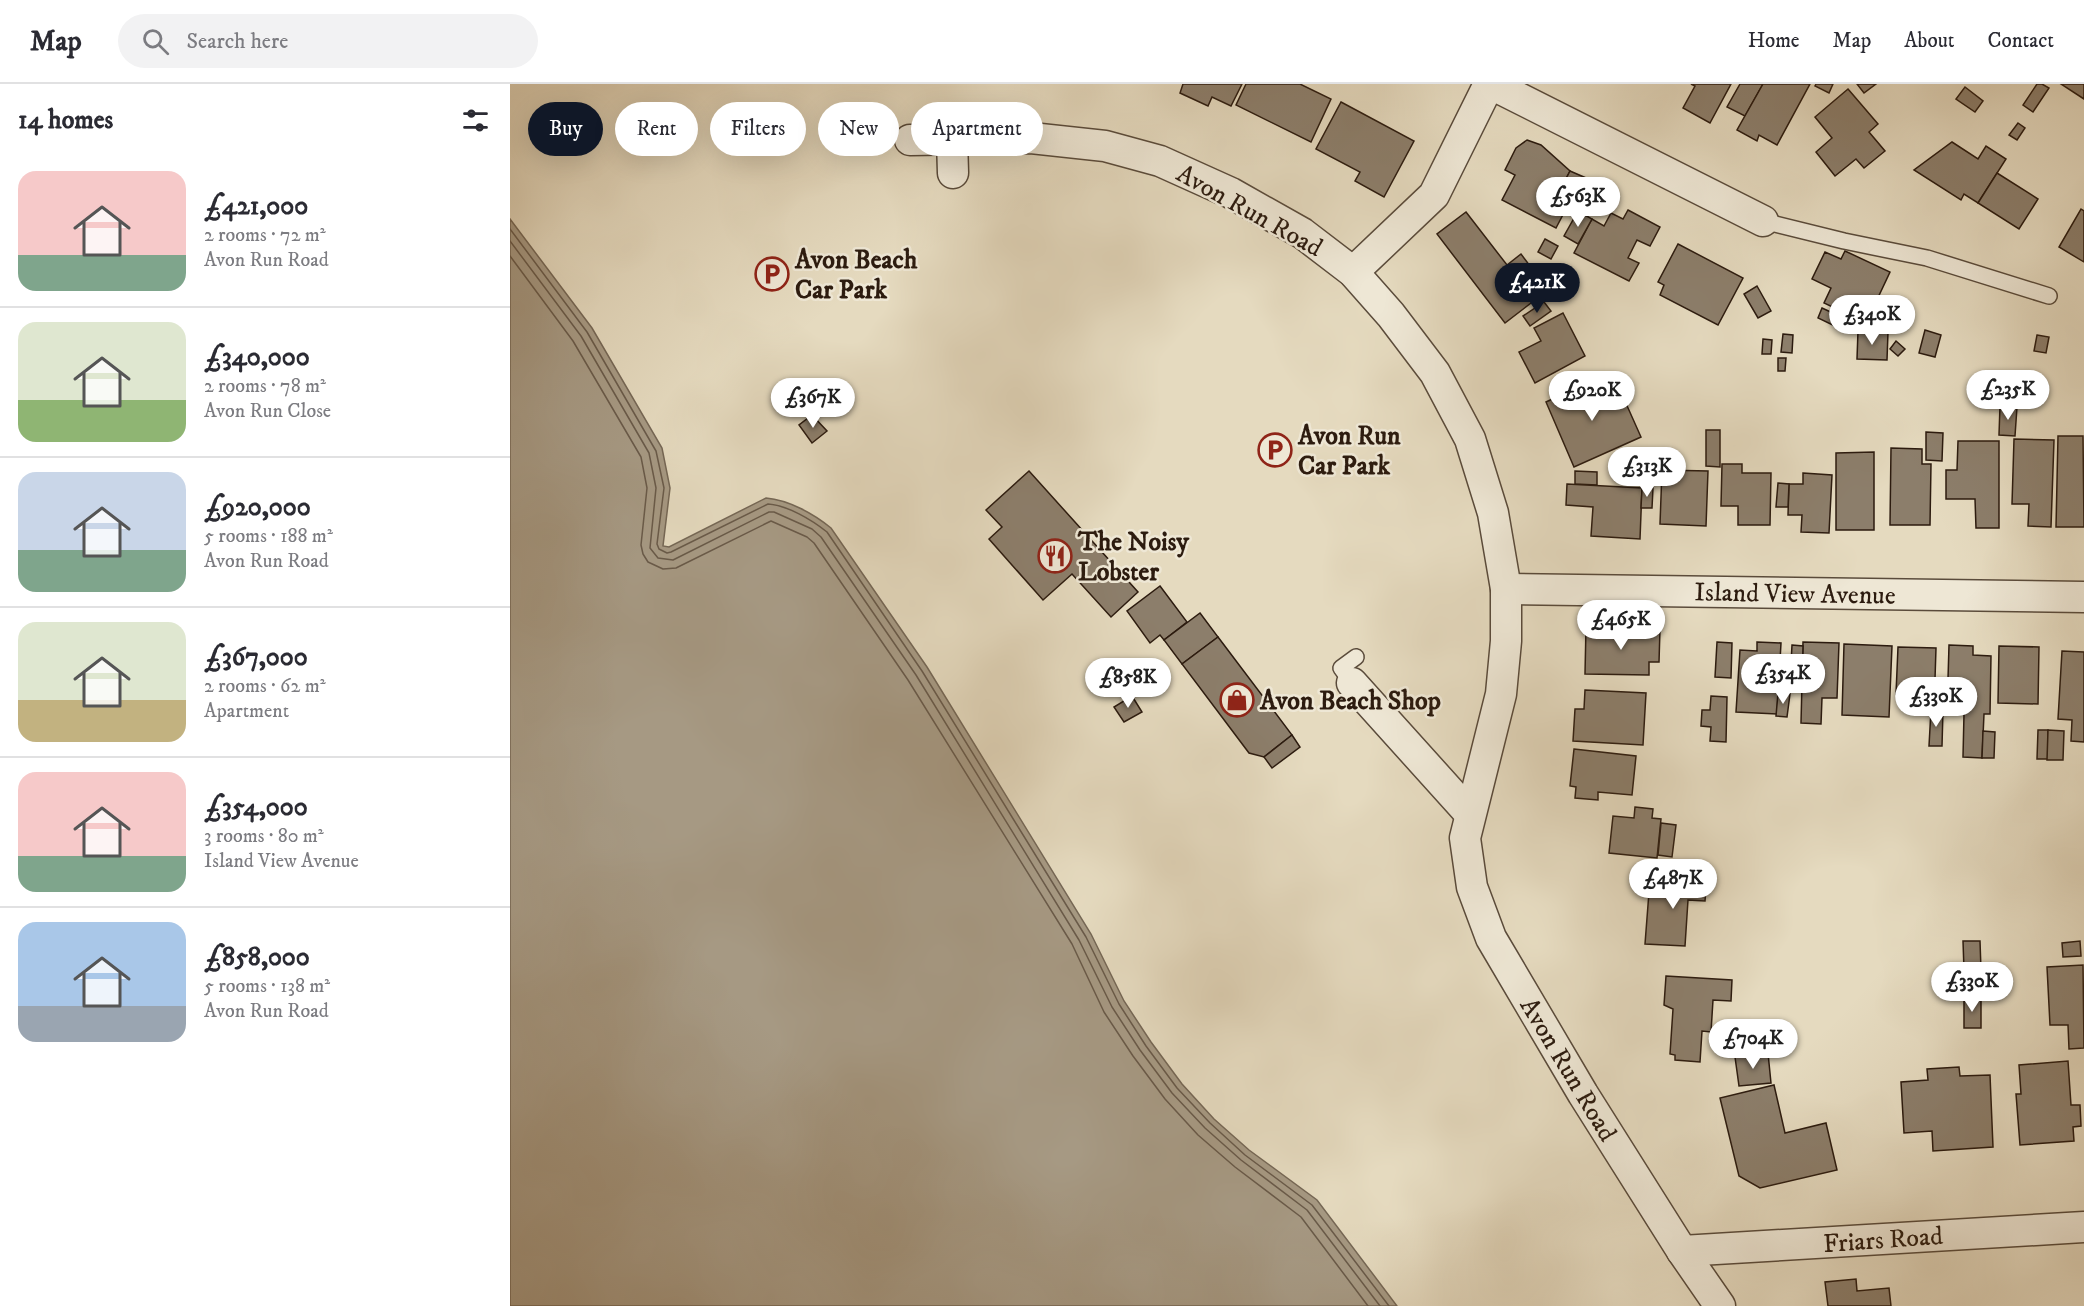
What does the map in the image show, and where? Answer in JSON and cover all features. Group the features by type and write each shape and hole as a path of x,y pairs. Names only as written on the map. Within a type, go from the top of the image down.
{"street":[{"path":"1353,272 1434,195 1490,84 1763,221"},
{"name":"Avon Run Road","path":"1043,139 1105,146 1160,161 1231,193 1302,233 1353,272 1391,315 1435,373 1470,439 1493,513 1506,589 1506,640 1501,694 1465,838 1472,886 1491,938 1583,1094 1682,1251 1720,1306"},
{"path":"952,156 953,173"},
{"name":"Island View Avenue","path":"1506,589 2084,597"},
{"path":"1354,670 1470,814"},
{"name":"Friars Road","path":"1682,1251 2084,1227"}],"lane":[{"path":"1763,221 1927,258 2049,296"}],"water":[{"path":"510,219 592,328 662,448 670,488 663,546 669,547 766,498 801,508 831,528 927,667 1091,934 1124,1001 1151,1042 1182,1084 1214,1119 1249,1150 1317,1200 1397,1306 510,1306"}],"building":[{"path":"1183,84 1242,84 1231,106 1212,97 1208,106 1180,93"},
{"path":"1246,84 1300,84 1331,99 1311,142 1236,105"},
{"path":"1691,84 1731,84 1710,123 1683,108 1695,86"},
{"path":"1740,84 1763,84 1745,116 1727,107"},
{"path":"1763,84 1810,84 1777,145 1759,135 1757,141 1737,130"},
{"path":"1816,84 1833,84 1829,93 1815,86"},
{"path":"1857,84 1876,84 1864,93"},
{"path":"2037,84 2049,88 2033,112 2023,105"},
{"path":"2061,84 2084,84 2084,99"},
{"path":"1965,87 1983,101 1975,112 1956,99"},
{"path":"1848,89 1878,124 1869,132 1885,151 1864,168 1856,159 1835,176 1816,152 1832,138 1815,117"},
{"path":"1341,102 1414,141 1384,197 1355,181 1360,172 1316,149"},
{"path":"2018,123 2025,128 2017,140 2009,135"},
{"path":"1527,140 1541,145 1570,171 1556,198 1568,205 1556,228 1502,200 1515,175 1505,170 1516,148"},
{"path":"1952,142 1978,159 1986,146 2006,159 1978,203 1964,194 1961,200 1914,170"},
{"path":"1570,171 1593,181 1580,209 1556,198"},
{"path":"1997,173 2038,199 2019,229 1978,203"},
{"path":"2081,209 2084,211 2084,262 2059,247"},
{"path":"1628,210 1660,227 1650,246 1637,240 1628,258 1639,263 1629,281 1574,253 1592,219 1604,226 1611,213 1623,219"},
{"path":"1578,211 1592,219 1578,244 1564,236"},
{"path":"1466,212 1507,265 1521,254 1548,290 1505,323 1437,234"},
{"path":"1545,239 1558,246 1551,259 1538,252"},
{"path":"1678,244 1743,278 1718,325 1660,295 1664,285 1658,282"},
{"path":"1845,251 1890,272 1866,323 1824,303 1831,288 1812,279 1825,252 1841,259"},
{"path":"1757,286 1771,311 1758,318 1744,294"},
{"path":"1544,302 1551,311 1530,326 1523,316"},
{"path":"1822,308 1846,319 1841,329 1818,318"},
{"path":"1563,313 1585,356 1535,383 1519,352 1541,341 1534,328"},
{"path":"1925,330 1941,335 1935,357 1919,353"},
{"path":"1858,331 1888,332 1887,360 1857,359"},
{"path":"1783,334 1793,335 1792,353 1781,352"},
{"path":"2037,335 2049,337 2046,353 2034,351"},
{"path":"1763,339 1772,340 1771,354 1762,354"},
{"path":"1896,341 1905,349 1898,356 1890,349"},
{"path":"1778,358 1786,358 1785,371 1778,371"},
{"path":"1596,379 1604,398 1620,390 1641,437 1574,467 1546,402"},
{"path":"2000,406 2017,407 2015,436 1999,435"},
{"path":"812,415 827,431 812,443 799,425"},
{"path":"1706,430 1720,430 1720,467 1706,466"},
{"path":"1926,432 1943,433 1942,461 1926,460"},
{"path":"2058,436 2083,436 2084,527 2056,527"},
{"path":"2014,439 2054,440 2051,527 2028,526 2029,504 2012,504"},
{"path":"1958,441 1999,441 1999,528 1976,528 1975,499 1946,499 1946,470 1957,470"},
{"path":"1891,448 1922,449 1922,464 1931,464 1930,525 1890,525"},
{"path":"1874,452 1874,530 1836,530 1836,453"},
{"path":"1722,464 1742,464 1742,473 1771,473 1770,525 1738,525 1738,506 1721,506"},
{"path":"1662,470 1708,471 1706,526 1660,524"},
{"name":"The Noisy Lobster","path":"1029,471 1138,592 1111,617 1072,574 1043,600 989,539 1002,527 986,510"},
{"path":"1575,471 1597,472 1597,485 1575,484"},
{"path":"1803,473 1832,475 1829,533 1801,532 1802,515 1788,515 1789,484 1803,484"},
{"path":"1778,483 1789,484 1788,507 1776,507"},
{"path":"1567,484 1642,488 1640,539 1591,536 1593,507 1566,505"},
{"path":"1642,488 1653,488 1652,508 1641,508"},
{"path":"1160,586 1187,622 1164,640 1160,635 1150,643 1127,611"},
{"path":"1200,613 1218,637 1182,664 1164,640"},
{"path":"1586,627 1660,629 1659,662 1649,662 1649,675 1585,674"},
{"name":"Avon Beach Shop","path":"1218,637 1292,735 1264,757 1249,753 1182,664"},
{"path":"1717,642 1732,643 1731,678 1715,677"},
{"path":"1757,642 1781,643 1777,714 1736,712 1740,650 1757,651"},
{"path":"1803,642 1839,643 1837,698 1822,698 1821,724 1801,723"},
{"path":"1844,644 1892,646 1889,717 1842,715"},
{"path":"1792,645 1803,646 1802,683 1790,682"},
{"path":"1949,645 1973,646 1973,655 1991,656 1990,714 1984,714 1982,758 1963,757 1964,714 1947,713"},
{"path":"1999,646 2039,647 2038,704 1998,703"},
{"path":"1898,647 1936,648 1934,710 1902,709 1903,694 1896,694"},
{"path":"2062,651 2084,652 2084,742 2071,741 2072,720 2058,719"},
{"path":"1585,690 1646,693 1643,745 1573,741 1575,709 1584,709"},
{"path":"1778,693 1790,694 1787,717 1776,716"},
{"path":"1132,696 1142,712 1124,722 1114,707"},
{"path":"1711,696 1727,697 1726,742 1710,741 1711,727 1701,726 1702,710 1710,710"},
{"path":"1931,710 1943,710 1942,746 1929,746"},
{"path":"2038,730 2048,730 2048,759 2037,759"},
{"path":"2048,730 2064,731 2063,760 2047,760"},
{"path":"1983,731 1995,732 1994,758 1982,758"},
{"path":"1292,735 1300,747 1272,768 1264,757"},
{"path":"1574,749 1636,756 1632,795 1598,792 1598,800 1575,798 1576,787 1570,786"},
{"path":"1635,807 1653,809 1652,818 1661,819 1657,858 1609,853 1613,816 1634,818"},
{"path":"1661,823 1676,825 1672,857 1658,855"},
{"path":"1669,874 1707,876 1705,901 1688,900 1685,946 1645,944 1649,892 1667,894"},
{"path":"1963,941 1980,941 1981,970 1964,970"},
{"path":"2080,941 2081,956 2063,957 2062,943"},
{"path":"2083,965 2084,1048 2069,1049 2068,1025 2050,1025 2047,967"},
{"path":"1666,976 1732,980 1731,1001 1713,1000 1711,1032 1702,1031 1700,1062 1675,1060 1675,1055 1670,1054 1673,1009 1664,1005"},
{"path":"1964,998 1981,998 1981,1028 1964,1028"},
{"path":"1768,1053 1771,1083 1739,1086 1735,1057"},
{"path":"2068,1061 2071,1105 2080,1105 2081,1126 2073,1127 2074,1141 2020,1145 2016,1094 2021,1094 2019,1065"},
{"path":"1959,1067 1960,1076 1990,1075 1993,1147 1933,1151 1932,1131 1904,1133 1901,1082 1928,1080 1927,1069"},
{"path":"1774,1085 1785,1133 1826,1123 1837,1170 1760,1188 1739,1176 1720,1098"},
{"path":"1856,1279 1857,1291 1889,1288 1891,1306 1828,1306 1825,1282"}],"place":[{"name":"Avon Beach Car Park","path":"772,274"},
{"name":"Avon Run Car Park","path":"1275,450"},
{"name":"The Noisy Lobster","path":"1055,556"},
{"name":"Avon Beach Shop","path":"1237,700"}]}
